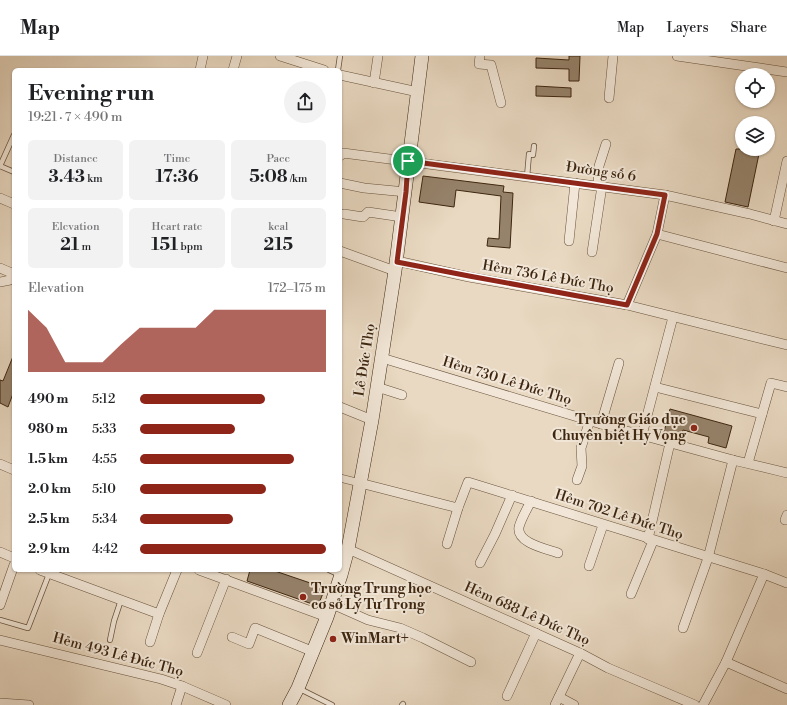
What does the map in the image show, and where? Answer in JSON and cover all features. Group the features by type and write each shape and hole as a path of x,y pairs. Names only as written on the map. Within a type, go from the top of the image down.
{"main road":[{"name":"Lê Đức Thọ","path":"342,571 348,549 382,358 406,192 408,161 422,56"},
{"name":"Lê Đức Thọ","path":"289,705 314,652 332,604 342,572"}],"street":[{"path":"200,68 203,56"},
{"path":"234,68 237,56"},
{"path":"280,56 318,68"},
{"path":"374,83 378,56"},
{"path":"480,56 479,64 492,66 501,103"},
{"path":"609,98 613,56"},
{"path":"677,56 787,72"},
{"path":"342,75 418,92"},
{"path":"592,252 600,186 599,166 606,144"},
{"name":"Đường số 6","path":"342,154 408,161 665,195 787,224"},
{"path":"774,221 787,161"},
{"path":"342,183 364,188 406,192"},
{"path":"569,241 575,183"},
{"path":"627,305 657,234 665,195"},
{"path":"0,198 12,203"},
{"path":"344,214 362,217 368,212 402,217"},
{"path":"657,234 787,268"},
{"name":"Hẻm 736 Lê Đức Thọ","path":"342,252 396,266 469,276 627,305 787,345"},
{"path":"0,268 12,273"},
{"path":"0,282 9,281 12,279"},
{"path":"642,435 673,317"},
{"name":"Hẻm 730 Lê Đức Thọ","path":"382,358 601,424 787,473"},
{"path":"601,424 619,363"},
{"path":"748,463 771,383 787,387"},
{"path":"655,387 762,414"},
{"path":"377,388 402,395"},
{"path":"342,408 372,420"},
{"path":"577,480 582,466 581,448 590,420"},
{"path":"631,594 650,540 670,443"},
{"path":"683,628 708,558 734,460"},
{"path":"0,464 12,469"},
{"path":"342,478 458,508"},
{"name":"Hẻm 702 Lê Đức Thọ","path":"447,544 468,482 650,540 764,574 787,583"},
{"path":"480,563 495,534 512,495"},
{"path":"530,501 519,527 519,534 530,543 558,553"},
{"path":"589,566 603,525"},
{"name":"Hẻm 688 Lê Đức Thọ","path":"348,549 580,653 608,668 695,705"},
{"path":"0,552 12,557"},
{"path":"0,605 12,571"},
{"path":"44,572 159,614"},
{"path":"150,642 159,614 176,572"},
{"path":"205,572 327,617"},
{"path":"703,705 726,662 764,574"},
{"path":"197,653 226,579"},
{"path":"332,604 368,620 400,628 471,662"},
{"path":"232,637 249,644 255,628 314,652"},
{"path":"507,696 536,633"},
{"name":"Hẻm 493 Lê Đức Thọ","path":"0,640 161,679 182,686 226,705"},
{"path":"574,705 557,701 580,653"},
{"path":"726,662 787,689"},
{"path":"176,705 182,686"},
{"path":"0,703 29,705"}],"lane":[{"path":"338,68 340,56"},
{"path":"12,139 0,166 12,171"},
{"path":"527,177 529,154 533,155 534,146"},
{"path":"0,620 28,628 44,572"},
{"path":"334,572 341,575"},
{"path":"110,640 121,600"},
{"path":"298,688 332,705"}],"building":[{"path":"569,56 580,56 579,81 569,81 569,69 536,68 536,58 569,60"},
{"path":"536,86 571,88 571,97 536,96"},
{"path":"735,154 735,156 759,156 748,207 725,202"},
{"path":"423,176 504,186 503,192 513,193 510,248 487,246 488,238 499,239 501,196 456,190 454,207 419,202"},
{"path":"12,359 12,396 8,407 0,403 0,380 3,381"},
{"path":"670,409 732,426 726,448 708,443 709,437 683,430 681,436 664,432"},
{"path":"249,572 278,572 325,588 318,606 247,581"}],"place":[{"name":"Trường Giáo dục Chuyên biệt Hy Vọng","path":"694,428"},
{"name":"Trường Trung học cơ sở Lý Tự Trọng","path":"303,597"},
{"name":"WinMart+","path":"333,639"}],"route":[{"path":"408,161 665,195 657,234 627,305 397,262 406,192 408,161"}]}
